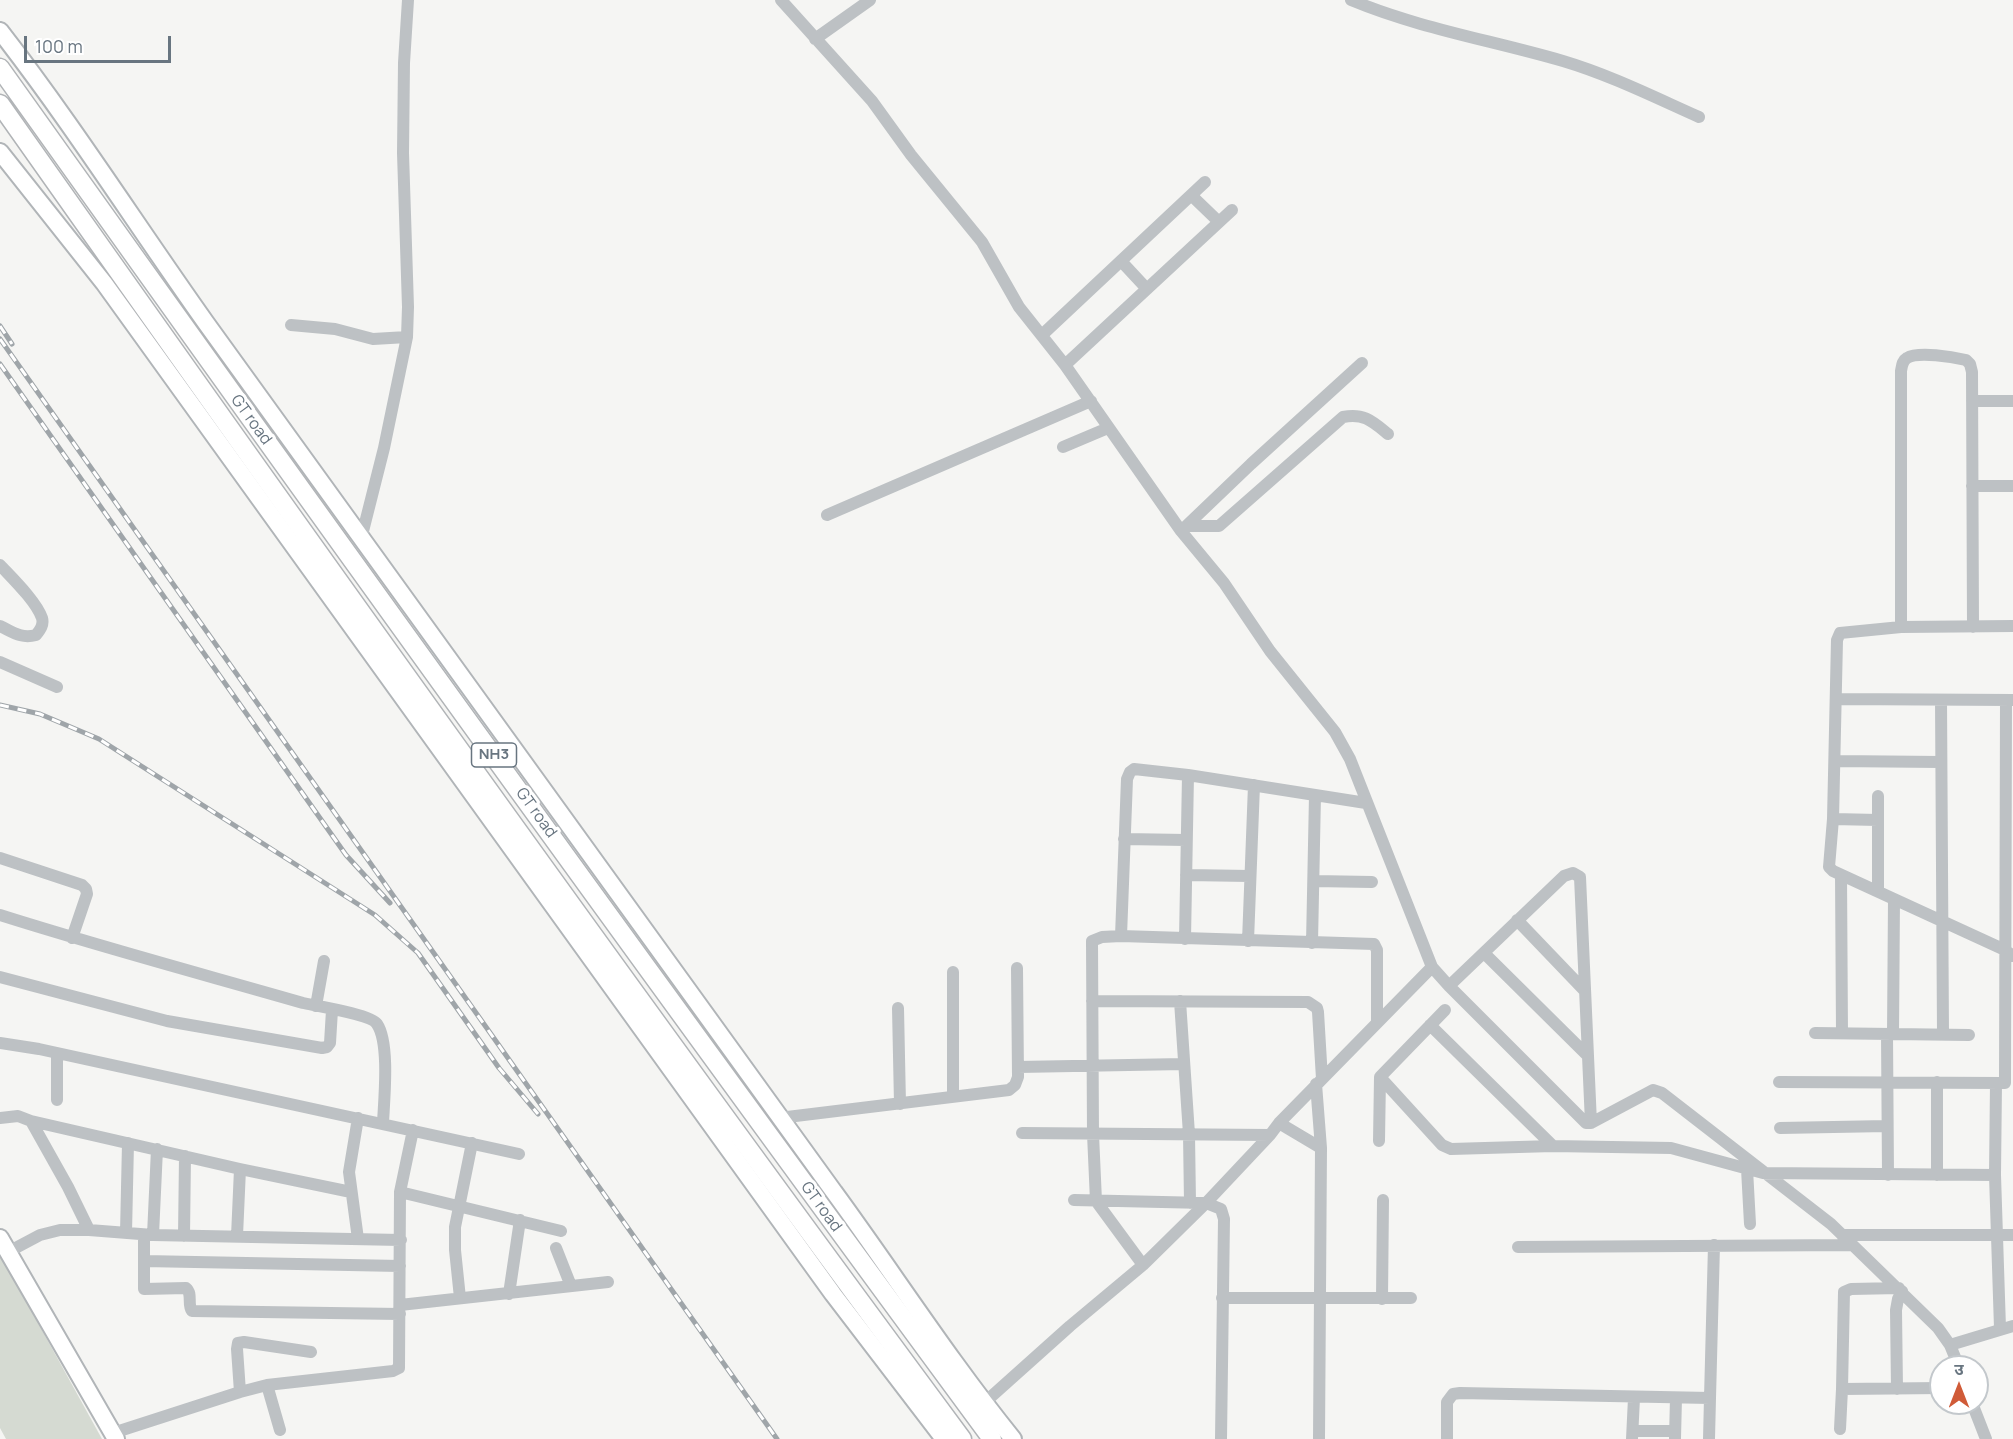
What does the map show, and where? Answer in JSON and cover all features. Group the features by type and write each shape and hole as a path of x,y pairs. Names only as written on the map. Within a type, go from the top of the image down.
{"highway":[{"name":"GT road","path":"0,68 769,1137 992,1439"},
{"name":"GT road","path":"0,104 238,442 760,1167 962,1439"}],"main road":[{"path":"0,31 34,74 174,278 361,539 834,1191 984,1403 1013,1439"},
{"path":"0,153 104,284 832,1294 944,1439"},
{"path":"4,1245 114,1436"}],"street":[{"path":"361,539 388,430 407,337 403,153 404,63 408,0"},
{"path":"781,0 872,101 911,155 982,242 1019,307 1065,364 1108,428 1224,583 1270,651 1335,732 1350,759 1432,966 1449,986 1583,1121 1591,1123 1648,1092 1657,1091 1707,1127 1831,1224 1938,1328 1954,1355"},
{"path":"815,39 870,0"},
{"path":"1351,0 1391,16 1434,29 1501,44 1572,64 1699,117"},
{"path":"1043,334 1205,182"},
{"path":"1191,195 1219,222"},
{"path":"1065,364 1232,210"},
{"path":"1121,261 1146,289"},
{"path":"291,325 328,328 373,339 407,337"},
{"path":"1901,627 1901,371 1903,362 1908,357 1917,355 1966,360 1972,372 1973,627"},
{"path":"1184,528 1362,363"},
{"path":"826,515 1091,401"},
{"path":"1972,401 2013,401"},
{"path":"1184,528 1215,527 1222,523 1343,417 1356,414 1388,434"},
{"path":"1063,447 1108,428"},
{"path":"1972,486 2013,486"},
{"path":"0,565 35,607 42,618 42,625 36,635 28,637 20,636 0,626"},
{"path":"2009,953 1841,875 1829,867 1833,819 1837,640 1840,633 1901,627 2013,626"},
{"path":"0,662 57,687"},
{"path":"1836,699 2010,700 2009,953 2005,1083 1995,1175 2000,1328"},
{"path":"1941,700 1943,1034"},
{"path":"1835,761 1940,762"},
{"path":"1121,936 1127,779 1134,769 1188,775 1366,803"},
{"path":"1185,939 1188,775"},
{"path":"1248,941 1254,785"},
{"path":"1312,943 1315,795"},
{"path":"1878,796 1878,891"},
{"path":"1833,819 1878,820"},
{"path":"1124,839 1186,840"},
{"path":"0,858 82,885 86,889 87,894 72,938"},
{"path":"1449,986 1564,876 1573,873 1580,876 1591,1123"},
{"path":"1186,875 1250,876"},
{"path":"1841,875 1842,1033"},
{"path":"1314,881 1372,882"},
{"path":"1888,1175 1887,1081 1894,899"},
{"path":"0,915 72,938 374,1020 378,1024 382,1043 385,1078 383,1123"},
{"path":"1517,920 1585,991"},
{"path":"1143,1266 1096,1201 1093,1134 1092,941 1102,937 1121,936 1370,944 1376,946 1377,1023"},
{"path":"1484,953 1588,1056"},
{"path":"316,1006 324,961"},
{"path":"984,1403 1070,1326 1143,1266 1432,966"},
{"path":"779,1118 1009,1090 1016,1085 1018,1067 1017,968"},
{"path":"953,972 953,1097"},
{"path":"0,977 168,1021 322,1048 327,1047 330,1043 332,1010"},
{"path":"1092,1001 1303,1002 1313,1004 1318,1012 1321,1148 1319,1439"},
{"path":"1180,1001 1189,1134 1190,1203"},
{"path":"898,1008 900,1104"},
{"path":"1379,1141 1380,1077 1445,1010"},
{"path":"1430,1025 1553,1146"},
{"path":"1815,1032 1969,1035"},
{"path":"0,1043 57,1053 519,1154"},
{"path":"57,1053 57,1100"},
{"path":"1018,1067 1184,1064"},
{"path":"1380,1077 1445,1147 1451,1149 1553,1146 1671,1148 1763,1173 1995,1175"},
{"path":"1779,1082 2005,1083"},
{"path":"1937,1082 1937,1175"},
{"path":"0,1119 23,1116 31,1121 351,1192"},
{"path":"358,1118 349,1172 358,1239"},
{"path":"31,1121 89,1230"},
{"path":"1279,1123 1321,1148"},
{"path":"1780,1128 1887,1126"},
{"path":"114,1436 240,1392 267,1385 393,1371 399,1368 400,1192 413,1130"},
{"path":"1022,1133 1270,1135"},
{"path":"126,1233 128,1143"},
{"path":"460,1298 454,1238 458,1205 472,1143"},
{"path":"157,1149 149,1235 144,1261 144,1289 186,1288 189,1292 192,1311 400,1309 460,1298 608,1282"},
{"path":"184,1236 185,1156"},
{"path":"237,1236 240,1169"},
{"path":"1747,1169 1750,1224"},
{"path":"400,1192 561,1231"},
{"path":"1074,1200 1206,1203 1217,1206 1223,1213 1221,1439"},
{"path":"1382,1299 1383,1200"},
{"path":"509,1294 520,1220"},
{"path":"4,1245 47,1232 89,1230 149,1235 400,1240"},
{"path":"1842,1235 2013,1235"},
{"path":"1709,1439 1714,1245"},
{"path":"1518,1247 1852,1245"},
{"path":"556,1248 571,1286"},
{"path":"144,1261 400,1266"},
{"path":"1840,1429 1844,1292 1851,1289 1900,1290"},
{"path":"1897,1389 1896,1304 1900,1290"},
{"path":"1222,1298 1411,1298"},
{"path":"1950,1345 2000,1328 2013,1326"},
{"path":"240,1392 238,1343 311,1352"},
{"path":"267,1385 280,1430"},
{"path":"1842,1389 1929,1388"},
{"path":"1447,1439 1447,1402 1453,1394 1710,1398"},
{"path":"1634,1398 1633,1435 1675,1435 1676,1398"},
{"path":"1977,1415 1986,1439"}],"shaded area":[{"path":"0,1254 102,1439 6,1439 0,1428"}],"railway":[{"path":"0,326 12,344"},
{"path":"0,339 777,1439"},
{"path":"0,364 346,855 390,903"},
{"path":"0,705 40,714 99,739 375,915 418,953 499,1068 538,1114"}]}
